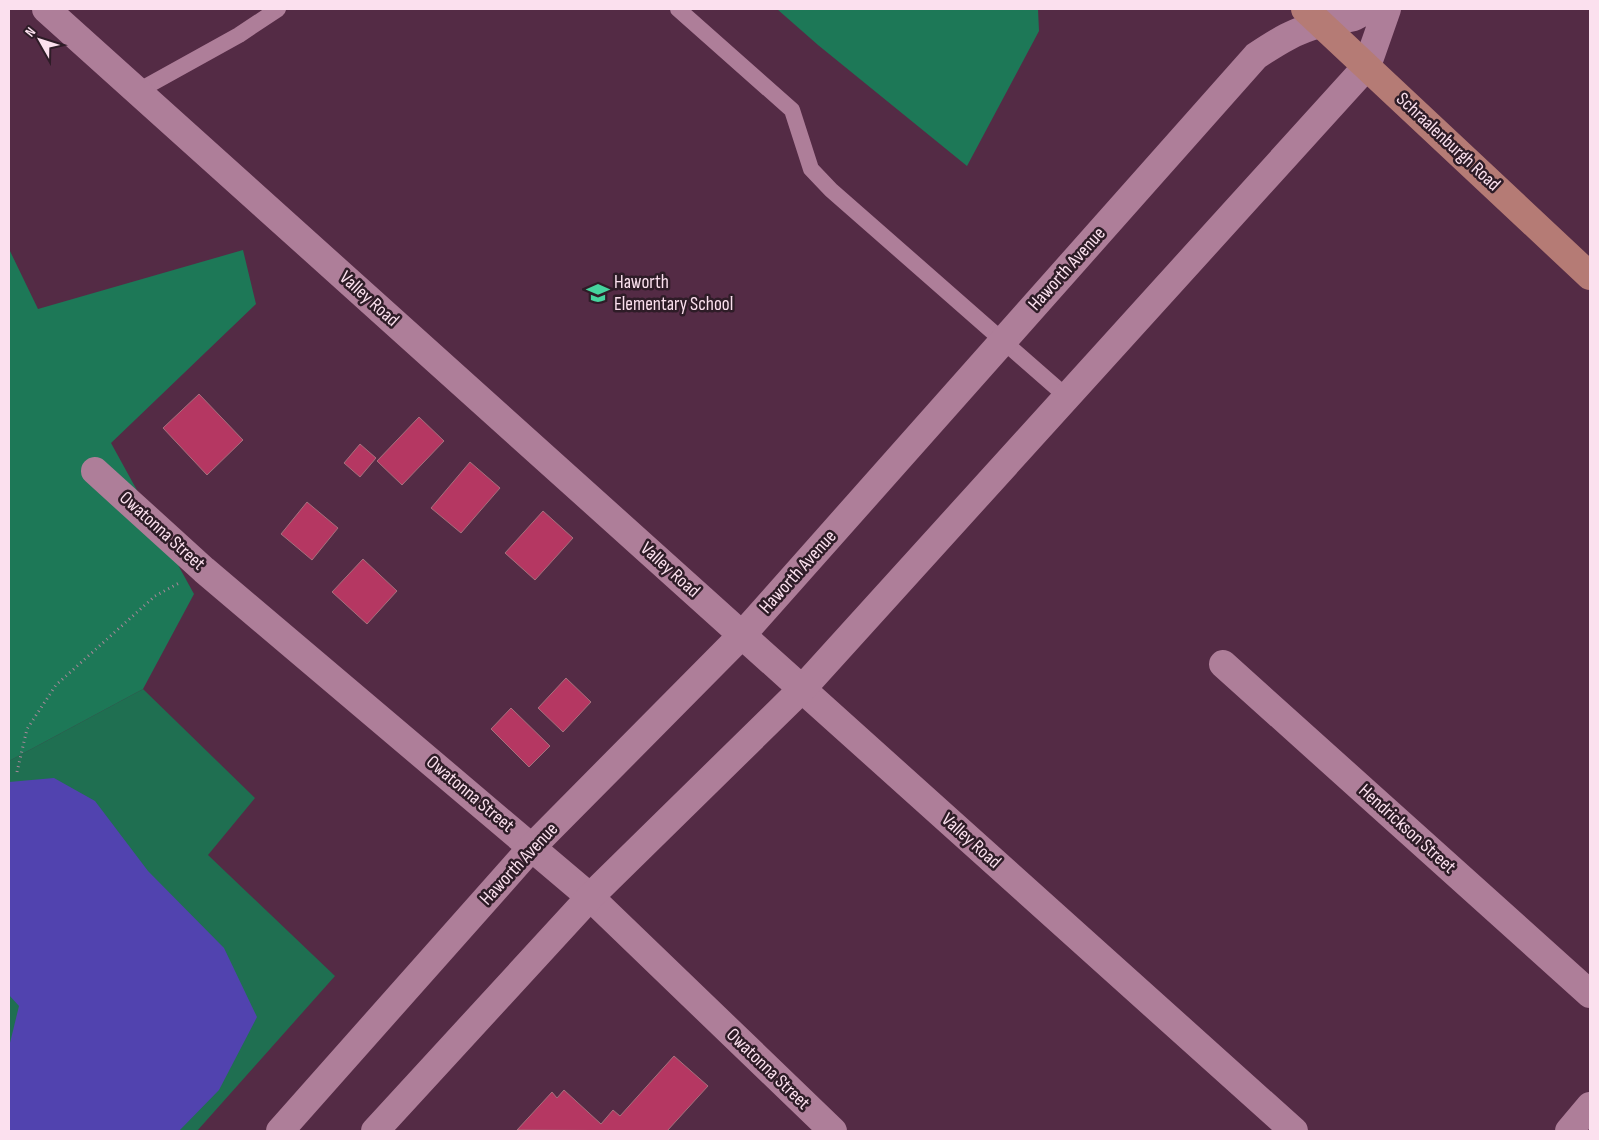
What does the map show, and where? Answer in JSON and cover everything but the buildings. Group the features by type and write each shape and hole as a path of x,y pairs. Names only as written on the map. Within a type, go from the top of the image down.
{"main road":[{"name":"Schraalenburgh Road","path":"1313,16 1590,276"}],"street":[{"name":"Valley Road","path":"46,9 1294,1131"},
{"name":"Haworth Avenue","path":"280,1131 532,847 742,635 1256,56 1285,37 1305,27 1313,16 1354,17 1369,9"},
{"path":"375,1131 590,897 802,689 1366,66 1387,9"},
{"name":"Owatonna Street","path":"95,471 204,570 590,897 833,1131"},
{"name":"Hendrickson Street","path":"1223,664 1590,994"},
{"path":"1569,1131 1590,1106"}],"lane":[{"path":"138,91 239,35 278,9"},
{"path":"678,9 792,110 810,169 831,190 1067,397"}],"path":[{"path":"17,772 27,729 56,685 155,596 204,570"}],"green space":[{"path":"777,9 1038,9 1039,31 967,166 818,45"},
{"path":"9,249 38,309 243,250 256,304 111,443 194,594 143,689 9,761"},
{"path":"143,689 255,798 208,855 335,976 197,1131 9,1131 9,761"}],"shaded area":[{"path":"54,778 95,801 148,871 224,948 257,1017 219,1090 179,1131 9,1131 9,1047 19,1006 9,995 9,782"}],"place":[{"name":"Haworth Elementary School","path":"598,293"}]}
